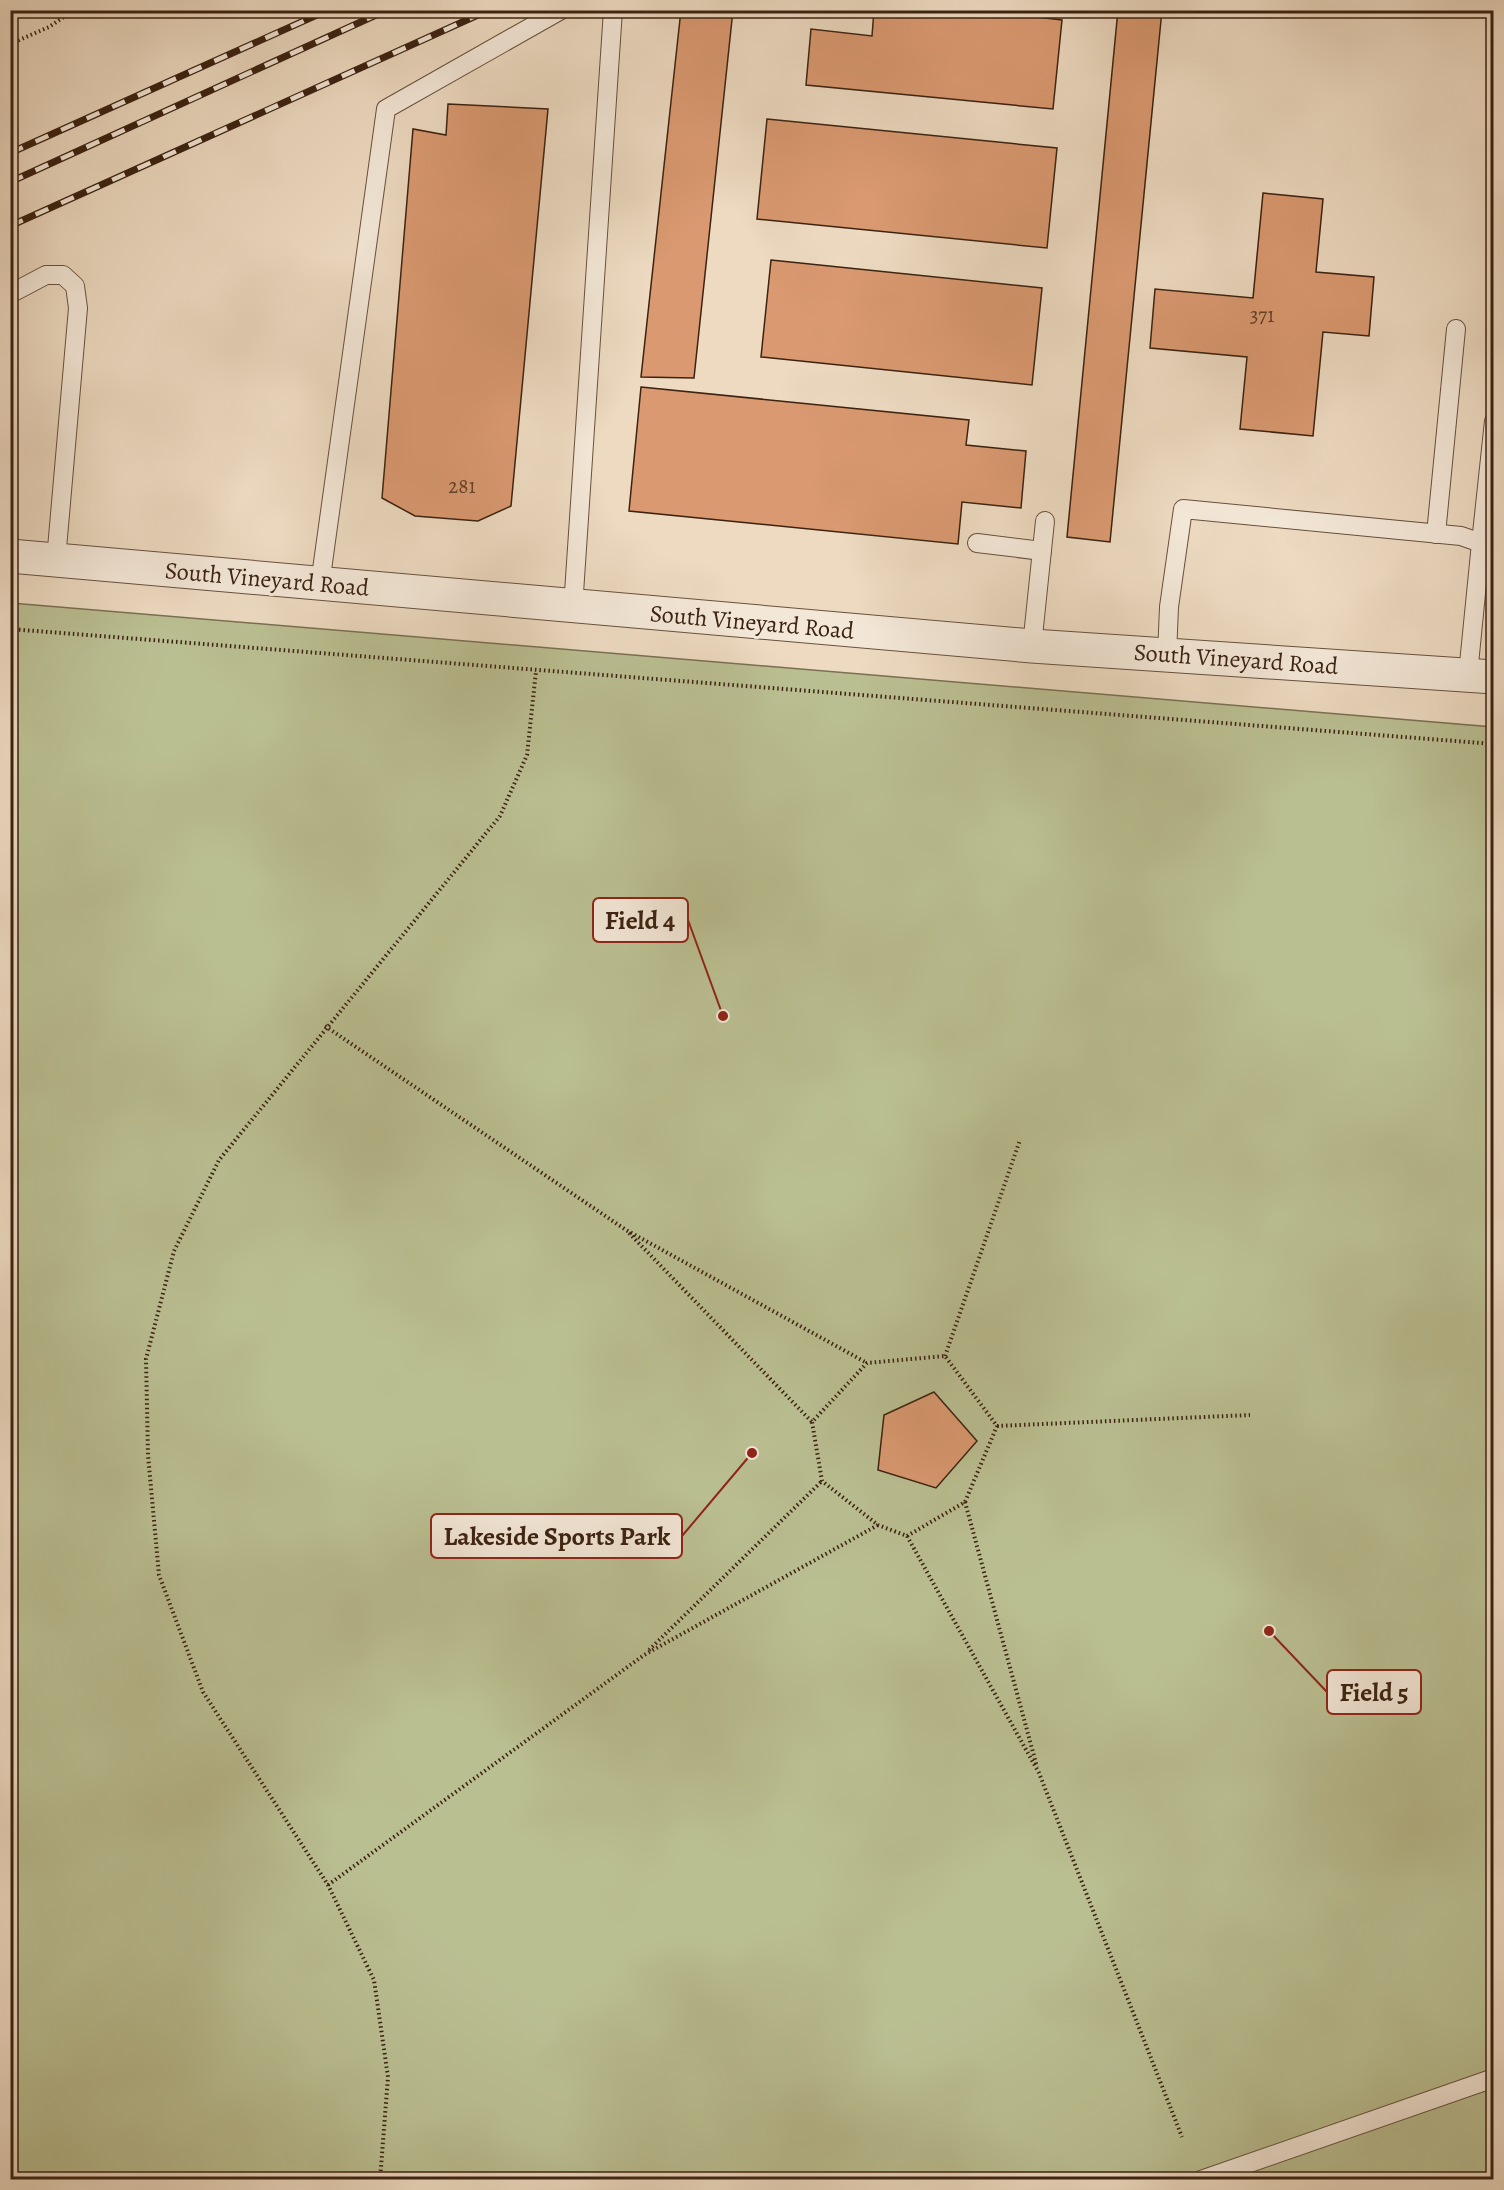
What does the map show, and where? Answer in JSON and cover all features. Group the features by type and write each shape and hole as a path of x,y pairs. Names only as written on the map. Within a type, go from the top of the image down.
{"street":[{"name":"South Vineyard Road","path":"10,556 573,608 1167,655 1481,675"}],"lane":[{"path":"320,584 329,505 386,110 561,10"},
{"path":"573,608 613,10"},
{"path":"10,294 46,275 63,275 75,286 78,308 56,560"},
{"path":"1436,534 1456,329"},
{"path":"1481,675 1481,543 1494,421"},
{"path":"1167,655 1169,607 1183,509 1461,536 1481,543"},
{"path":"1032,645 1045,521"},
{"path":"977,543 1042,551"},
{"path":"1201,2180 1494,2078"}],"path":[{"path":"10,44 50,27 74,10"},
{"path":"10,629 1494,744"},
{"path":"380,2180 388,2077 374,1980 327,1885 202,1692 159,1575 148,1455 146,1359 174,1251 219,1160 325,1026 500,816 527,755 536,671"},
{"path":"325,1026 626,1230 867,1363 945,1356"},
{"path":"945,1356 1020,1140"},
{"path":"626,1230 812,1422 822,1481 878,1525 907,1536 1039,1773"},
{"path":"945,1356 998,1426"},
{"path":"812,1422 867,1363"},
{"path":"998,1426 1250,1415"},
{"path":"907,1536 965,1502 998,1426"},
{"path":"644,1655 822,1481"},
{"path":"965,1502 1039,1773 1182,2137"},
{"path":"327,1885 644,1655 878,1525"}],"green space":[{"path":"11,603 1493,727 1493,2179 11,2179"}],"building":[{"path":"681,10 733,10 694,378 641,377"},
{"path":"874,10 1029,10 1029,16 1062,20 1053,109 806,85 811,29 872,36"},
{"path":"1118,10 1162,10 1110,542 1067,537"},
{"path":"448,104 548,109 511,506 478,521 415,516 382,498 413,129 446,135"},
{"path":"767,119 1057,148 1047,248 757,219"},
{"path":"1263,193 1323,199 1316,272 1374,277 1369,336 1323,332 1313,436 1240,429 1247,357 1150,348 1155,289 1253,298"},
{"path":"771,260 1042,288 1032,385 761,357"},
{"path":"641,387 969,420 966,445 1026,451 1021,508 962,502 958,544 629,511"},
{"path":"934,1392 977,1441 936,1488 878,1470 884,1415"}],"railway":[{"path":"10,153 328,10"},
{"path":"10,182 387,10"},
{"path":"10,226 489,10"}],"place":[{"name":"Field 4","path":"723,1016"},
{"name":"Lakeside Sports Park","path":"752,1453"},
{"name":"Field 5","path":"1269,1631"}]}
